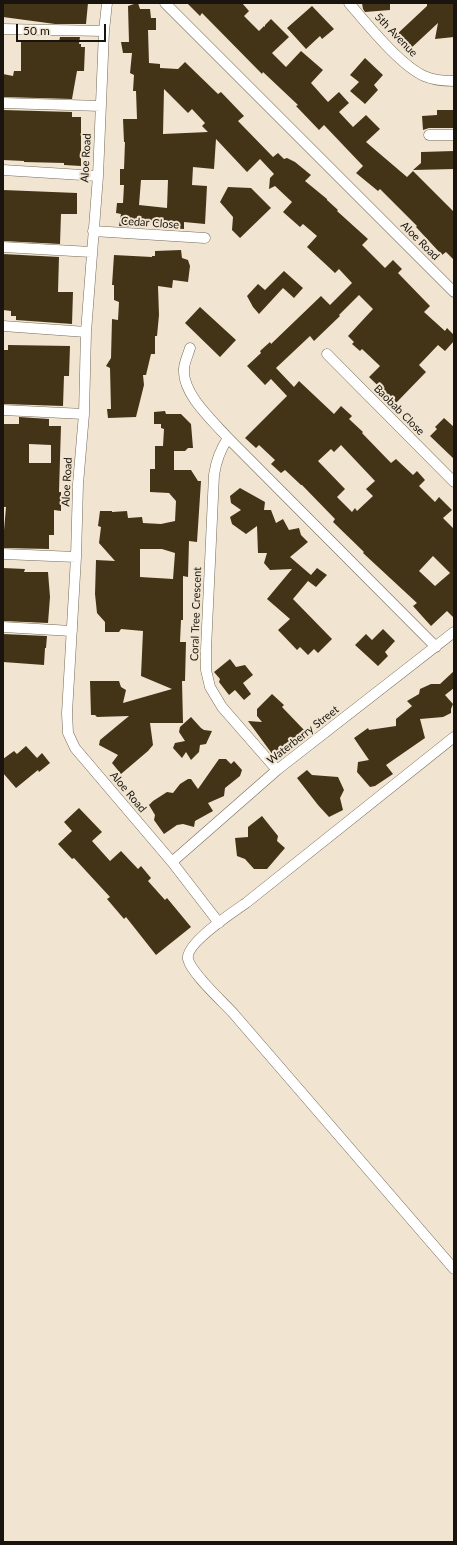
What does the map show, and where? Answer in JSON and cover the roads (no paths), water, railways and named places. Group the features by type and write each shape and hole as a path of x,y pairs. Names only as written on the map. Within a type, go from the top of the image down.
{"street":[{"name":"Aloe Road","path":"107,3 104,30 98,176 86,332 84,414 78,484 76,557 67,713 68,733 75,748 172,862 219,923"},
{"name":"Aloe Road","path":"165,3 454,292"},
{"name":"5th Avenue","path":"349,3 406,64 424,76 454,82"},
{"path":"3,29 104,30"},
{"path":"3,103 101,106"},
{"path":"429,135 454,135"},
{"path":"3,170 98,176"},
{"name":"Cedar Close","path":"93,231 205,238"},
{"path":"3,247 91,252"},
{"path":"3,326 86,332"},
{"path":"190,348 184,369 187,385 197,402 228,438 436,647"},
{"name":"Baobab Close","path":"328,354 454,482"},
{"path":"3,410 84,414"},
{"name":"Coral Tree Crescent","path":"228,438 220,451 216,462 214,475 206,670 210,687 222,707 277,770"},
{"path":"3,554 76,557"},
{"path":"3,627 72,631"},
{"name":"Waterberry Street","path":"172,862 277,770 454,632"},
{"path":"454,737 219,923 195,943 188,954 188,960 194,970 233,1013 454,1269"}]}
